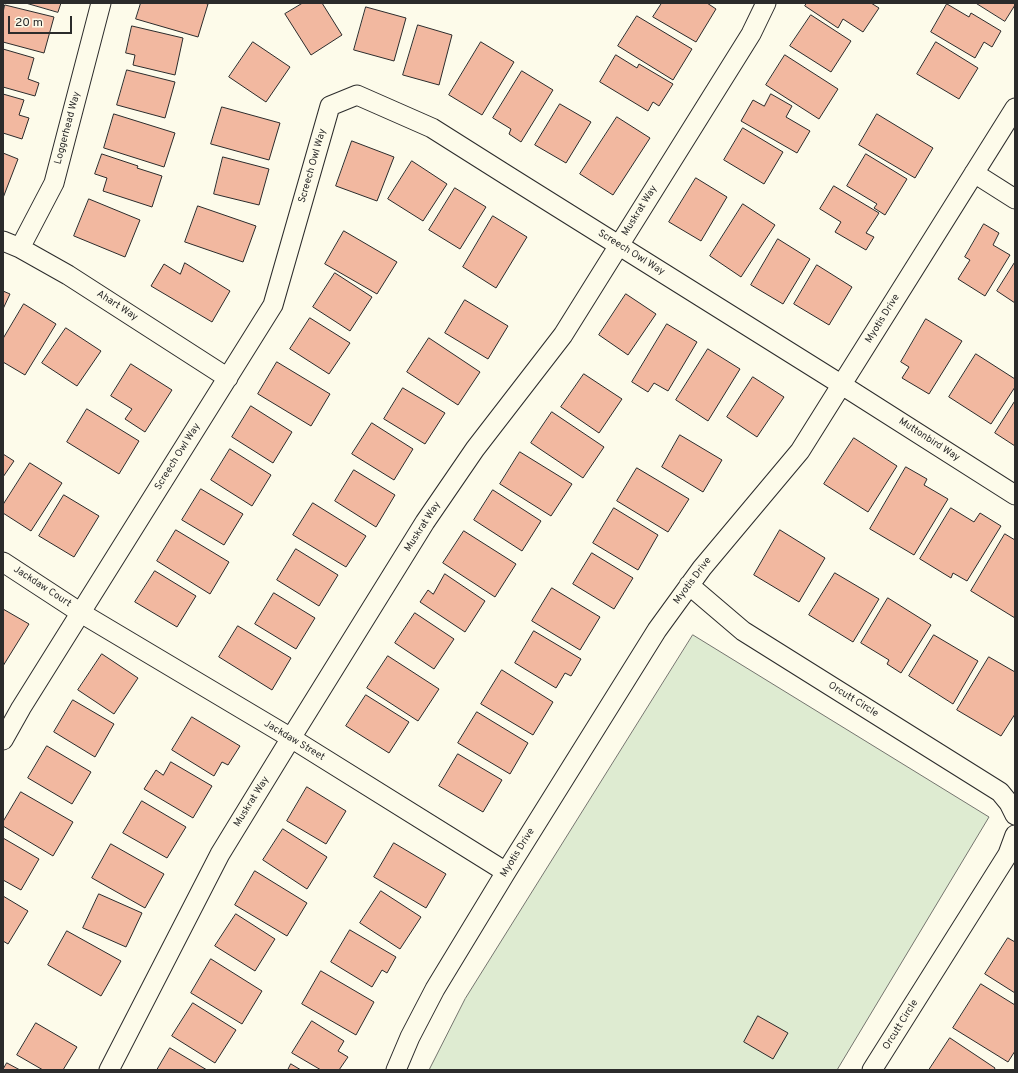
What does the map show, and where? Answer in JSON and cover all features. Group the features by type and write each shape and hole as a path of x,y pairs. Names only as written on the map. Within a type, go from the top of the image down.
{"street":[{"name":"Loggerhead Way","path":"11,245 54,183 101,3"},
{"name":"Muskrat Way","path":"109,1070 220,854 291,738 425,522 475,449 563,335 751,34 766,3"},
{"name":"Screech Owl Way","path":"3,740 274,305 330,106 357,95 432,128 842,385"},
{"name":"Myotis Drive","path":"396,1070 410,1037 435,989 657,630 702,568 800,451 1015,108"},
{"path":"974,173 1015,199"},
{"name":"Ahart Way","path":"11,245 68,274 228,378"},
{"name":"Muttonbird Way","path":"842,385 1015,496"},
{"name":"Jackdaw Court","path":"3,562 81,613"},
{"name":"Orcutt Circle","path":"689,585 743,631 1000,792 1009,803 1015,815"},
{"name":"Jackdaw Street","path":"81,613 291,738 506,872"},
{"name":"Orcutt Circle","path":"872,1070 1008,854 1015,835"}],"green space":[{"path":"693,635 989,817 837,1070 429,1070 465,999"}],"building":[{"path":"26,3 61,3 58,12"},
{"path":"141,3 208,4 198,37 136,19"},
{"path":"303,3 322,3 342,35 311,55 285,14"},
{"path":"662,3 707,3 716,9 696,42 653,17"},
{"path":"807,3 871,3 879,8 863,32 843,19 838,28 805,6"},
{"path":"976,3 1015,3 1015,5 1005,21"},
{"path":"947,4 969,17 971,13 1001,31 992,47 984,42 975,58 931,32"},
{"path":"5,5 54,17 44,53 3,42 3,13"},
{"path":"366,7 406,18 394,61 354,50"},
{"path":"811,15 851,41 831,72 790,46"},
{"path":"637,16 692,49 673,80 618,46"},
{"path":"418,25 452,35 439,85 403,75"},
{"path":"132,26 183,38 175,75 133,65 135,55 126,53"},
{"path":"253,42 290,67 266,102 229,77"},
{"path":"481,42 514,62 482,115 449,95"},
{"path":"936,42 978,68 959,99 917,74"},
{"path":"3,49 34,58 28,79 39,83 35,96 3,87"},
{"path":"616,55 637,68 639,64 673,84 659,106 653,102 648,111 600,82"},
{"path":"785,55 838,89 819,119 766,85"},
{"path":"127,70 175,82 165,118 117,105"},
{"path":"522,71 553,90 521,142 509,134 511,129 493,118"},
{"path":"3,94 24,100 19,115 29,118 22,139 3,133"},
{"path":"771,94 792,106 786,117 810,131 797,153 741,121 753,100 764,106"},
{"path":"560,104 591,122 566,163 535,145"},
{"path":"222,107 280,123 269,160 211,144"},
{"path":"114,114 175,133 164,167 104,148"},
{"path":"877,114 933,148 915,178 859,145"},
{"path":"617,117 650,138 613,195 580,174"},
{"path":"743,128 783,152 764,184 724,160"},
{"path":"352,141 394,157 377,201 336,186"},
{"path":"3,153 18,159 3,198"},
{"path":"102,154 162,176 152,207 103,191 107,178 95,174"},
{"path":"866,154 907,179 885,215 874,208 877,204 847,186"},
{"path":"223,157 269,169 259,205 214,194"},
{"path":"412,161 447,184 423,221 388,199"},
{"path":"696,178 727,197 701,241 669,222"},
{"path":"834,186 879,213 866,233 874,237 866,250 835,232 841,222 820,209"},
{"path":"455,188 486,207 460,249 429,230"},
{"path":"89,199 140,220 125,257 74,236"},
{"path":"743,204 775,225 741,277 710,256"},
{"path":"198,206 256,226 243,262 185,242"},
{"path":"493,216 527,237 496,288 463,267"},
{"path":"984,224 999,233 993,245 1010,255 985,296 958,279 970,260 965,257"},
{"path":"344,231 397,262 377,294 325,264"},
{"path":"778,239 810,259 783,304 751,285"},
{"path":"1015,262 1015,303 997,291"},
{"path":"185,263 230,291 212,322 151,286 164,264 180,274"},
{"path":"817,265 852,287 829,325 794,304"},
{"path":"335,273 372,297 350,331 313,307"},
{"path":"3,291 10,294 3,309"},
{"path":"626,294 656,314 628,355 599,335"},
{"path":"465,300 508,326 488,359 445,333"},
{"path":"24,304 56,324 25,375 3,362 3,339"},
{"path":"310,318 350,343 329,374 290,349"},
{"path":"926,319 962,341 929,394 902,378 909,367 901,362"},
{"path":"667,324 697,342 668,391 654,383 648,392 632,382"},
{"path":"66,328 101,351 77,386 42,363"},
{"path":"429,338 480,372 458,405 407,372"},
{"path":"708,349 740,369 708,421 676,400"},
{"path":"976,354 1015,379 1015,387 991,424 949,397"},
{"path":"277,362 330,394 311,426 258,394"},
{"path":"131,364 172,390 145,432 125,419 132,409 111,396"},
{"path":"584,374 622,399 599,433 561,407"},
{"path":"753,377 784,397 757,437 727,417"},
{"path":"403,388 445,413 425,444 384,419"},
{"path":"1015,401 1015,446 995,433"},
{"path":"251,406 292,432 273,463 232,437"},
{"path":"87,409 139,441 119,474 67,442"},
{"path":"552,412 604,447 583,478 531,443"},
{"path":"372,423 413,449 394,480 352,454"},
{"path":"680,435 722,460 703,492 662,467"},
{"path":"854,438 897,466 868,512 824,484"},
{"path":"230,449 271,475 252,506 211,480"},
{"path":"520,452 572,484 551,516 500,484"},
{"path":"3,454 14,461 3,477"},
{"path":"30,463 62,483 31,531 3,513 3,505"},
{"path":"906,467 927,479 924,485 948,499 914,555 870,529"},
{"path":"637,468 689,499 668,532 617,501"},
{"path":"354,470 395,495 376,527 335,501"},
{"path":"201,489 243,514 224,545 182,520"},
{"path":"493,490 541,521 522,551 474,520"},
{"path":"64,495 99,516 74,557 39,536"},
{"path":"313,503 366,536 346,567 293,535"},
{"path":"614,508 658,535 638,570 593,543"},
{"path":"951,508 974,522 980,513 1001,526 967,581 953,573 951,578 920,559"},
{"path":"176,530 229,562 210,594 157,561"},
{"path":"780,530 825,558 799,602 754,575"},
{"path":"464,531 516,564 495,597 443,563"},
{"path":"1005,534 1015,540 1015,618 971,591"},
{"path":"296,549 338,575 319,606 277,580"},
{"path":"592,553 633,578 614,609 573,584"},
{"path":"155,571 196,596 177,627 135,602"},
{"path":"835,573 879,599 853,642 809,615"},
{"path":"445,574 485,601 465,632 420,602 428,590 433,594"},
{"path":"552,588 600,617 580,650 532,621"},
{"path":"274,593 315,618 296,649 255,624"},
{"path":"888,598 931,625 901,673 887,664 889,660 861,643"},
{"path":"3,609 29,624 3,666"},
{"path":"415,613 454,639 434,669 395,643"},
{"path":"238,626 291,658 272,690 219,657"},
{"path":"534,631 581,659 571,676 565,673 556,688 515,663"},
{"path":"934,635 978,661 953,704 909,676"},
{"path":"102,654 138,678 114,714 78,690"},
{"path":"388,656 439,689 418,721 367,688"},
{"path":"989,657 1015,672 1015,714 1001,736 957,710"},
{"path":"502,670 553,702 533,735 481,704"},
{"path":"366,695 409,722 389,753 346,726"},
{"path":"73,700 114,724 95,757 54,732"},
{"path":"477,712 528,743 510,774 458,743"},
{"path":"192,717 240,746 228,765 222,762 214,776 172,750"},
{"path":"47,746 91,772 72,804 28,778"},
{"path":"458,754 502,780 483,812 439,786"},
{"path":"171,762 212,786 193,818 144,789 156,770 163,775"},
{"path":"307,787 346,811 326,844 287,821"},
{"path":"21,792 73,822 53,856 3,826 3,822"},
{"path":"142,801 186,827 167,858 123,833"},
{"path":"283,829 327,857 307,889 263,860"},
{"path":"3,838 39,859 21,890 3,880"},
{"path":"394,843 446,874 426,908 374,877"},
{"path":"111,844 164,874 145,908 92,878"},
{"path":"255,871 307,903 287,936 235,905"},
{"path":"381,891 421,917 400,949 360,923"},
{"path":"99,894 142,913 126,947 83,928"},
{"path":"3,896 28,911 8,944 3,941"},
{"path":"236,914 275,939 255,971 215,946"},
{"path":"350,930 396,957 387,973 382,970 372,987 331,962"},
{"path":"67,931 121,961 101,996 48,965"},
{"path":"1008,938 1015,942 1015,993 985,974"},
{"path":"211,959 262,991 242,1024 191,993"},
{"path":"321,971 374,1002 356,1035 302,1004"},
{"path":"981,984 1015,1005 1015,1051 1008,1062 953,1028"},
{"path":"193,1003 236,1030 215,1063 172,1036"},
{"path":"758,1016 788,1033 773,1059 744,1042"},
{"path":"312,1021 344,1041 338,1051 348,1057 339,1070 321,1070 292,1053"},
{"path":"36,1023 77,1047 63,1070 43,1070 17,1055"},
{"path":"950,1038 995,1068 994,1070 929,1070"},
{"path":"170,1048 207,1070 157,1070"},
{"path":"7,1063 20,1070 3,1070"},
{"path":"291,1064 301,1070 288,1070"}]}
